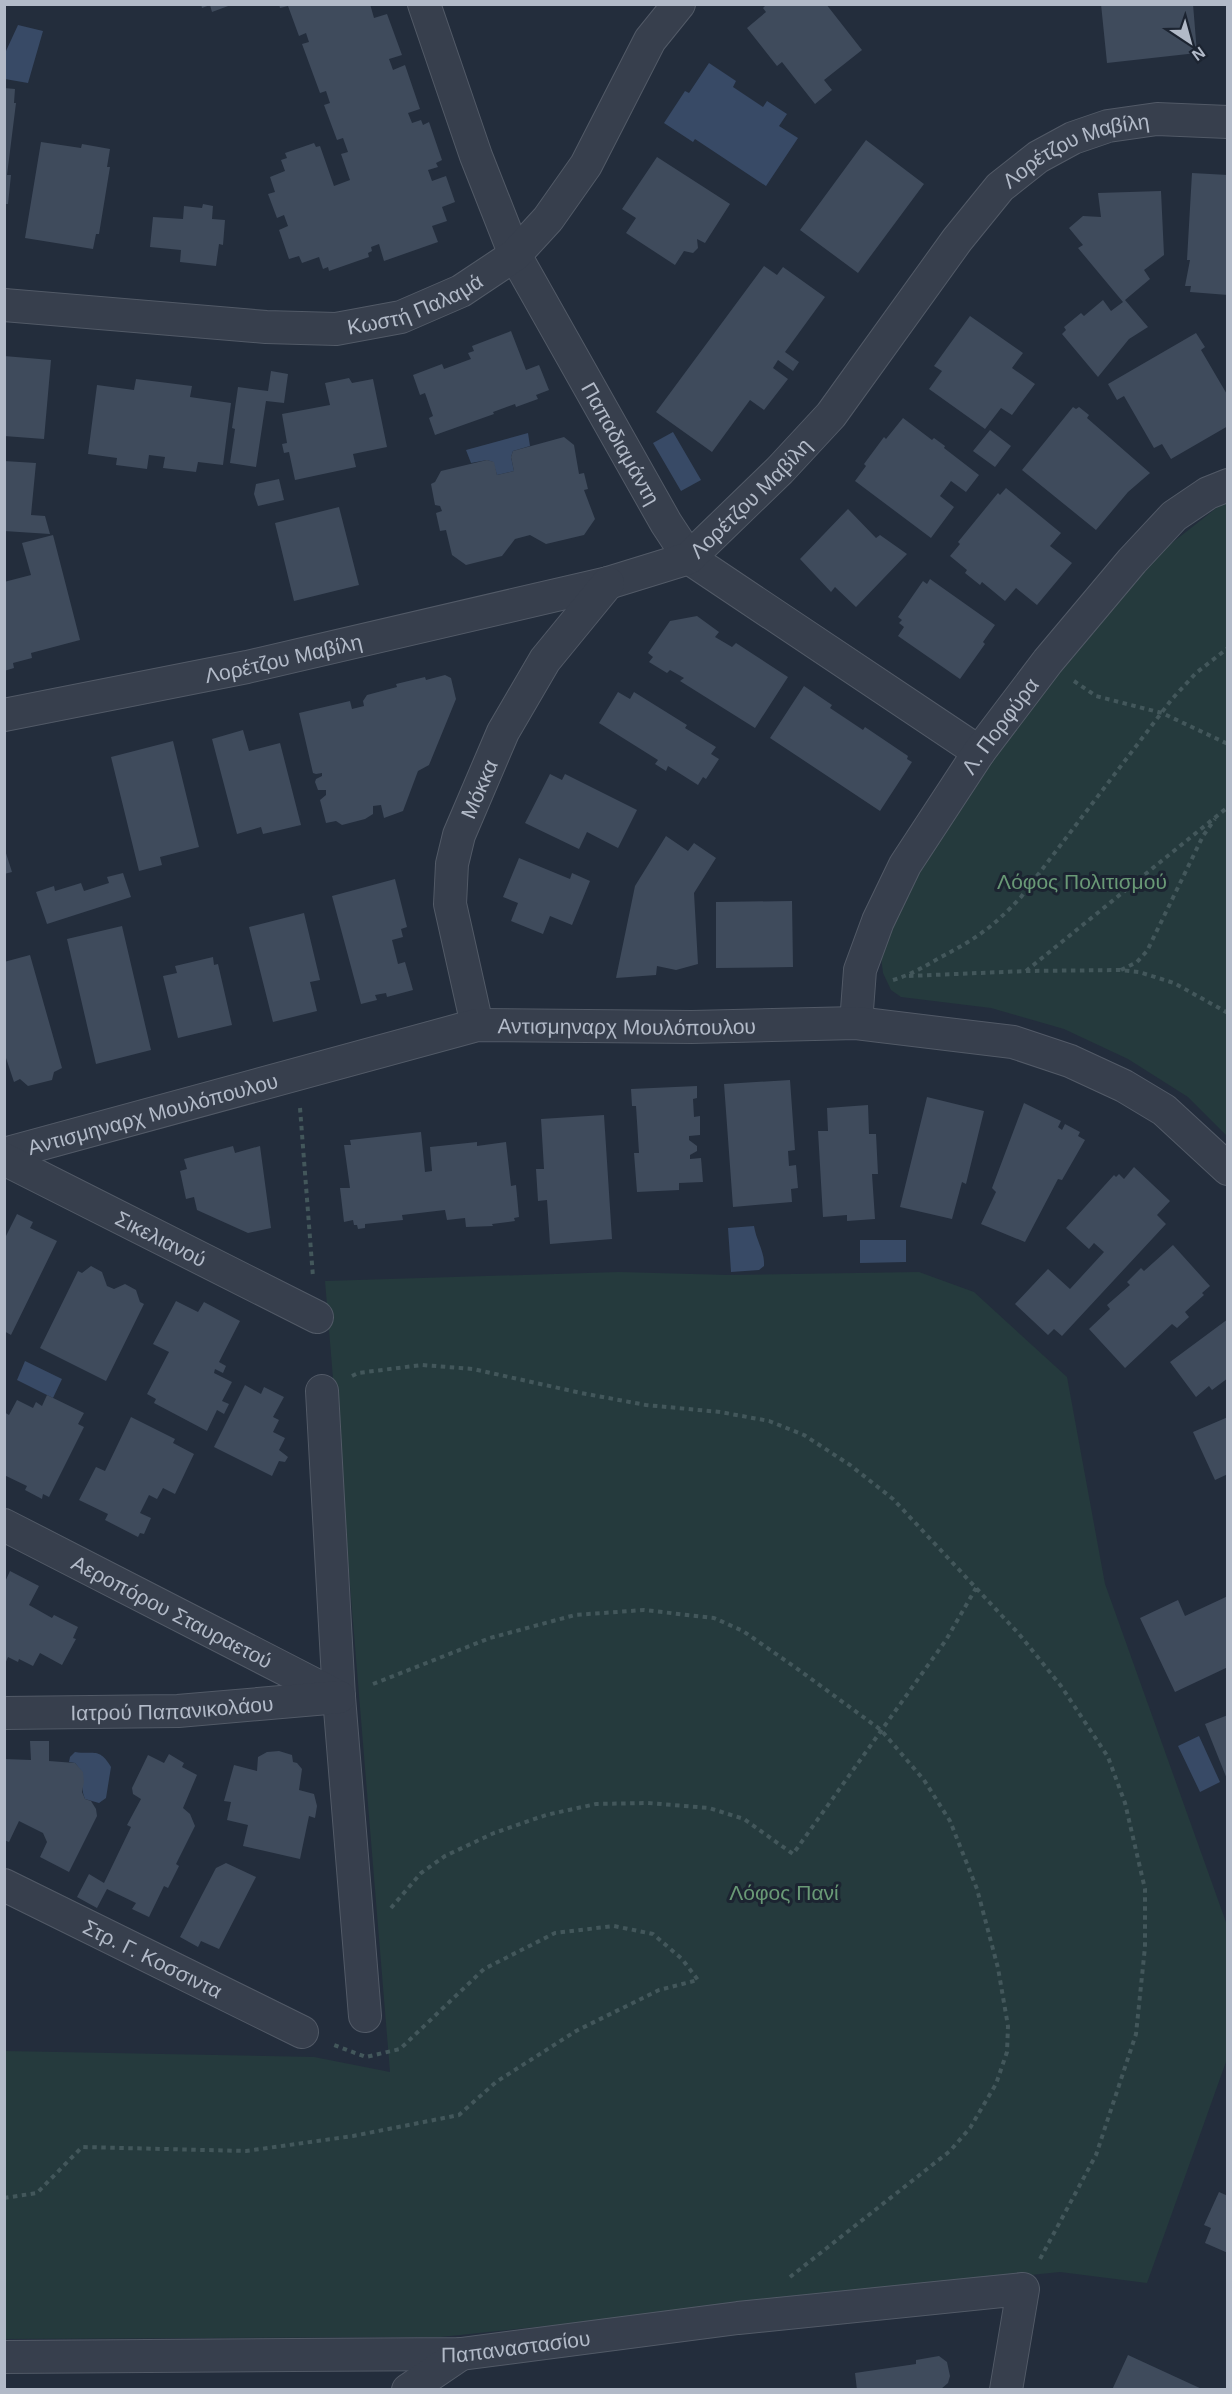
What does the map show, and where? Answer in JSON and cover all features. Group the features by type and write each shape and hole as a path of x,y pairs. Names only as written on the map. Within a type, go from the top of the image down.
{"street":[{"name":"Παπαδιαμάντη","path":"424,4 476,156 515,255 688,558 980,752"},
{"name":"Κωστή Παλαμά","path":"4,305 266,327 336,329 401,317 461,291 515,255 548,219 586,165 650,40 679,4"},
{"name":"Λορέτζου Μαβίλη","path":"4,715 247,667 608,583 688,558 780,470 831,415 957,240 1000,187 1038,157 1073,138 1108,126 1157,118 1227,122"},
{"name":"Λ. Πορφύρα","path":"856,1023 860,970 878,921 905,865 980,752 1048,661 1132,561 1174,516 1208,493 1227,485"},
{"name":"Μόκκα","path":"477,1025 450,904 452,864 459,835 503,732 545,660 608,583"},
{"name":"Αντισμηναρχ Μουλόπουλου","path":"4,1154 297,1076 477,1025 692,1027 856,1023 1013,1041 1070,1061 1124,1086 1164,1110 1227,1169"},
{"name":"Σικελιανού","path":"4,1159 317,1317"},
{"path":"322,1391 339,1697 365,2016"},
{"name":"Αεροπόρου Σταυραετού","path":"4,1525 339,1697"},
{"name":"Ιατρού Παπανικολάου","path":"4,1713 178,1711 339,1697"},
{"name":"Στρ. Γ. Κοσσιντα","path":"4,1885 302,2032"},
{"path":"1006,2390 1023,2289"},
{"name":"Παπαναστασίου","path":"4,2357 461,2354 738,2318 1023,2289"},
{"path":"408,2390 461,2354"}],"path":[{"path":"858,988 908,975 978,937 1005,914 1035,880 1162,713 1196,673 1227,648"},
{"path":"1048,661 1096,696 1162,713 1227,744"},
{"path":"1026,971 1227,807"},
{"path":"1120,970 1137,962 1148,951 1203,836 1217,815"},
{"path":"908,975 1026,971 1120,970 1139,972 1166,980 1227,1013"},
{"path":"297,1076 317,1317"},
{"path":"322,1391 358,1373 422,1365 473,1369 646,1405 720,1412 769,1421 804,1435 893,1498 1019,1634 1061,1686 1108,1757 1125,1803 1145,1889 1144,1947 1136,2034 1096,2155 1023,2289"},
{"path":"361,1951 388,1912 421,1873 445,1856 494,1833 546,1815 596,1804 648,1803 709,1808 744,1820 793,1854 946,1640 976,1588"},
{"path":"339,1697 490,1638 575,1615 644,1610 714,1618 743,1631 881,1730 924,1780 950,1821 977,1889 998,1968 1008,2026 1007,2052 996,2084 970,2128 950,2151 783,2283"},
{"path":"4,2198 37,2193 82,2147 246,2151 353,2136 459,2115 496,2082 576,2031 659,1990 698,1980 682,1959 653,1934 614,1926 555,1933 484,1969 400,2049 366,2057 302,2032"}],"green space":[{"name":"Λόφος Πολιτισμού","path":"1227,501 1227,1136 1188,1097 1128,1059 1064,1029 991,1008 901,997 891,990 883,973 881,957 896,918 945,824 1108,603 1163,550"},
{"name":"Λόφος Πανί","path":"619,1272 728,1275 919,1272 974,1292 1067,1377 1105,1584 1227,1925 1227,2059 1147,2283 1060,2272 441,2337 5,2339 5,2051 314,2057 390,2072 325,1281"}],"water":[{"path":"18,25 43,31 28,83 5,79 6,51"},
{"path":"709,63 736,81 733,87 763,107 767,101 787,114 779,126 798,138 766,186 695,139 693,142 664,123 685,91 689,93"},
{"path":"673,432 701,480 681,491 653,443"},
{"path":"528,433 530,446 513,451 511,457 514,471 497,475 493,462 487,460 471,463 466,450"},
{"path":"754,1226 764,1266 759,1270 731,1272 728,1228"},
{"path":"860,1240 906,1240 906,1262 860,1263"},
{"path":"25,1361 62,1379 53,1398 17,1380"},
{"path":"1199,1736 1220,1782 1200,1792 1178,1746"},
{"path":"75,1752 99,1754 111,1767 106,1798 99,1803 85,1799 82,1774 75,1763 69,1762"}],"building":[{"path":"201,4 231,5 212,12 210,5 202,8"},
{"path":"279,4 370,4 374,18 387,14 402,55 389,59 393,70 405,65 420,109 408,113 412,123 421,120 423,125 429,122 442,160 436,163 438,167 428,170 432,181 446,176 455,202 442,207 447,221 432,226 438,242 384,261 379,244 371,247 369,257 329,271 328,267 323,269 319,257 302,263 299,256 289,259 279,230 288,226 284,215 277,218 268,194 275,192 270,177 285,171 281,160 287,158 285,153 314,143 316,147 320,146 334,186 350,180 341,154 348,152 343,138 337,140 324,105 330,103 326,91 320,93 302,44 309,42 306,33 299,36 288,6 280,8"},
{"path":"767,4 826,4 862,50 824,80 832,90 815,104 782,62 777,66 747,28 766,12 763,8"},
{"path":"1101,4 1193,4 1197,53 1107,63"},
{"path":"4,88 15,89 14,103 16,103 7,175 11,175 8,204 4,204"},
{"path":"866,140 924,184 858,273 800,230"},
{"path":"41,142 81,148 82,144 110,149 107,167 110,167 99,234 96,234 93,249 25,238"},
{"path":"657,157 730,204 705,243 697,239 698,248 693,253 684,251 675,265 626,233 636,218 622,209"},
{"path":"1192,173 1228,175 1228,295 1190,292 1191,286 1185,286 1190,260 1187,260"},
{"path":"1161,191 1164,255 1144,270 1150,279 1125,300 1148,327 1129,339 1098,377 1062,334 1066,330 1064,327 1081,313 1084,316 1103,300 1111,311 1123,302 1078,248 1083,245 1069,228 1083,216 1101,217 1098,193"},
{"path":"203,204 213,206 212,219 225,220 223,245 219,244 216,266 180,262 181,250 150,247 153,217 183,219 184,206 202,208"},
{"path":"764,266 777,275 783,267 825,297 785,352 799,362 793,371 778,360 773,368 788,379 764,410 750,400 712,452 656,412"},
{"path":"970,316 1023,353 1012,368 1035,384 1012,415 1001,408 985,429 929,389 942,371 934,366"},
{"path":"511,331 526,370 539,365 549,390 536,395 538,399 516,407 515,404 435,435 429,418 433,416 425,393 420,395 413,375 442,364 444,369 471,359 468,353 474,351 472,346"},
{"path":"1196,333 1205,347 1201,350 1228,396 1228,426 1171,459 1162,444 1154,448 1124,396 1117,400 1108,384"},
{"path":"4,356 51,360 44,439 4,436"},
{"path":"271,371 288,374 284,403 266,401 256,467 230,463 238,387 268,391"},
{"path":"349,378 352,383 373,379 387,447 353,454 356,467 295,480 289,452 284,453 282,444 287,443 282,414 330,405 325,383"},
{"path":"136,379 192,386 190,397 231,403 223,465 198,462 196,472 163,468 165,457 149,455 147,469 116,465 117,458 88,454 97,385 134,390"},
{"path":"1073,407 1076,409 1079,407 1089,415 1087,418 1150,473 1128,492 1096,530 1022,470"},
{"path":"903,418 932,440 934,438 945,446 944,448 979,475 966,492 951,481 940,496 954,507 931,538 855,481 866,466 864,464 884,437 886,439"},
{"path":"990,430 1011,446 995,467 973,451"},
{"path":"564,437 574,445 579,474 584,473 588,489 584,490 595,519 584,535 546,544 530,535 515,539 502,556 466,565 452,555 446,530 440,531 436,513 442,511 440,506 435,505 431,484 435,482 441,471 487,460 494,462 497,475 514,471 511,457 513,451"},
{"path":"4,461 36,463 31,515 45,516 50,534 4,531"},
{"path":"279,479 284,500 258,506 254,494 256,484"},
{"path":"1006,488 1061,533 1050,546 1072,563 1037,605 1016,588 1005,601 982,582 980,585 965,573 967,570 950,556 960,544 958,542 998,493 1000,495"},
{"path":"339,507 359,585 294,601 275,523"},
{"path":"848,509 876,538 880,535 907,554 856,607 835,587 831,592 800,559"},
{"path":"53,535 80,640 31,653 32,658 13,663 14,668 4,671 4,582 31,575 22,543"},
{"path":"930,579 995,625 983,642 985,644 960,679 898,636 904,627 899,623 902,620 898,617 923,581 927,584"},
{"path":"697,616 719,632 715,637 732,647 736,643 788,677 755,728 680,681 684,678 670,670 667,673 649,662 653,657 648,653 670,621"},
{"path":"445,675 451,678 456,699 429,765 418,771 403,811 384,818 381,805 373,806 373,814 365,819 342,825 336,821 326,823 320,800 326,795 326,790 318,790 315,782 322,776 322,773 313,773 299,713 350,701 352,709 364,706 363,701 367,695 397,687 396,684"},
{"path":"804,686 832,705 830,708 863,730 865,727 908,756 907,759 912,762 880,811 770,738"},
{"path":"618,692 630,699 634,692 687,725 685,728 716,747 711,754 719,759 706,779 703,777 698,785 668,766 666,771 655,764 658,760 599,723"},
{"path":"243,730 249,751 280,743 301,825 263,834 261,827 237,834 212,739"},
{"path":"173,741 199,847 160,857 162,865 139,871 111,757"},
{"path":"550,774 562,780 565,774 637,810 618,848 587,832 579,849 525,823"},
{"path":"666,836 688,851 694,843 716,858 694,893 698,964 676,970 657,966 656,975 616,978 635,886"},
{"path":"4,847 12,872 4,874"},
{"path":"519,858 570,879 572,873 590,881 572,925 550,916 543,934 511,921 518,903 503,897"},
{"path":"123,873 131,897 47,924 36,892 54,886 55,891 81,883 84,891 109,883 107,877"},
{"path":"395,879 407,927 401,929 403,937 392,940 398,964 405,962 413,990 387,997 386,993 375,995 377,1000 361,1004 332,896"},
{"path":"792,901 793,967 716,968 716,902"},
{"path":"304,913 320,980 310,982 317,1011 273,1022 249,927"},
{"path":"122,926 151,1050 96,1064 67,939"},
{"path":"30,955 62,1068 54,1072 52,1080 28,1086 20,1079 14,1082 4,1052 4,962"},
{"path":"213,957 214,965 218,964 232,1025 178,1038 163,976 177,973 175,966"},
{"path":"790,1080 795,1150 788,1151 789,1166 796,1165 798,1188 791,1189 792,1202 733,1207 724,1084"},
{"path":"697,1086 697,1098 693,1099 694,1117 700,1116 700,1135 689,1136 689,1140 697,1146 697,1151 690,1155 690,1159 701,1158 703,1182 679,1183 679,1190 637,1192 634,1153 639,1153 636,1106 632,1106 631,1089"},
{"path":"927,1097 984,1111 966,1184 962,1182 952,1219 900,1207"},
{"path":"1024,1103 1061,1121 1058,1127 1062,1130 1065,1124 1080,1132 1078,1136 1085,1140 1062,1180 1058,1179 1025,1242 981,1224 996,1192 992,1188"},
{"path":"868,1105 869,1134 876,1134 878,1174 872,1174 875,1219 847,1221 847,1215 823,1217 818,1131 828,1131 827,1108"},
{"path":"604,1115 612,1239 550,1244 547,1200 538,1201 536,1169 544,1169 541,1119"},
{"path":"421,1132 425,1172 432,1171 430,1147 477,1142 477,1146 506,1142 511,1186 516,1185 519,1217 514,1218 515,1221 492,1224 493,1226 466,1227 465,1218 447,1220 445,1210 402,1215 403,1220 365,1224 365,1228 358,1229 353,1220 344,1222 340,1188 350,1188 344,1145 351,1145 350,1140"},
{"path":"233,1146 235,1153 260,1146 271,1228 248,1233 197,1210 194,1197 186,1199 180,1171 187,1169 184,1159"},
{"path":"1134,1167 1170,1201 1157,1215 1166,1224 1062,1336 1054,1329 1048,1335 1015,1304 1048,1269 1070,1289 1104,1252 1094,1243 1089,1249 1066,1228 1114,1175 1116,1177 1119,1174 1124,1179"},
{"path":"17,1214 33,1222 30,1228 57,1241 11,1335 4,1331 4,1240"},
{"path":"1173,1245 1210,1286 1202,1293 1204,1295 1185,1312 1189,1317 1177,1328 1172,1324 1125,1368 1089,1329 1110,1309 1107,1305 1130,1285 1127,1282 1141,1268 1144,1271"},
{"path":"91,1266 102,1272 107,1286 114,1289 125,1284 136,1290 140,1302 144,1304 106,1381 40,1348 78,1271 82,1273"},
{"path":"176,1301 198,1312 204,1302 240,1321 219,1362 226,1366 223,1373 215,1369 214,1373 232,1382 222,1401 229,1404 224,1414 217,1410 207,1431 154,1403 156,1399 147,1394 169,1352 153,1344"},
{"path":"1228,1319 1228,1378 1212,1390 1209,1386 1196,1397 1170,1362"},
{"path":"245,1385 261,1394 264,1387 284,1397 273,1417 279,1420 273,1432 285,1438 279,1450 288,1457 285,1462 279,1461 272,1476 214,1447"},
{"path":"47,1395 84,1413 78,1424 84,1427 49,1497 43,1494 42,1499 25,1490 27,1486 4,1475 4,1412 9,1415 17,1400 33,1408 36,1402 42,1406"},
{"path":"131,1417 175,1439 173,1443 194,1454 175,1494 163,1488 157,1499 149,1495 140,1513 151,1518 144,1534 140,1533 138,1537 105,1520 108,1514 79,1500 96,1467 105,1471"},
{"path":"1228,1417 1228,1474 1215,1480 1193,1432"},
{"path":"10,1571 39,1586 29,1605 52,1618 54,1615 78,1627 73,1638 76,1639 62,1665 40,1653 33,1666 19,1659 18,1662 8,1657 5,1664 5,1582"},
{"path":"1228,1596 1228,1667 1175,1692 1140,1618 1178,1600 1185,1616"},
{"path":"1228,1715 1228,1779 1227,1779 1205,1724"},
{"path":"30,1741 49,1741 49,1761 75,1763 83,1772 82,1792 85,1799 91,1801 96,1809 97,1816 69,1872 40,1857 47,1842 43,1833 19,1821 9,1842 4,1840 4,1759 31,1760"},
{"path":"279,1751 292,1755 293,1762 302,1769 299,1790 314,1794 317,1806 315,1818 309,1816 300,1859 243,1846 248,1825 227,1820 231,1802 224,1801 234,1765 257,1771 258,1757 267,1752"},
{"path":"169,1754 184,1763 182,1767 197,1775 183,1808 190,1814 195,1826 176,1864 179,1866 168,1888 164,1886 149,1917 132,1909 136,1903 107,1889 97,1908 77,1897 89,1874 104,1883 131,1827 127,1825 141,1799 133,1794 132,1788 148,1755 164,1763"},
{"path":"226,1863 256,1877 219,1949 201,1941 198,1947 180,1937 216,1868"},
{"path":"1219,2192 1228,2196 1228,2253 1205,2243 1211,2228 1204,2225"},
{"path":"1128,2355 1204,2390 1112,2390"},
{"path":"939,2356 947,2362 950,2376 948,2383 941,2389 857,2390 855,2373 916,2364 916,2360"}]}
